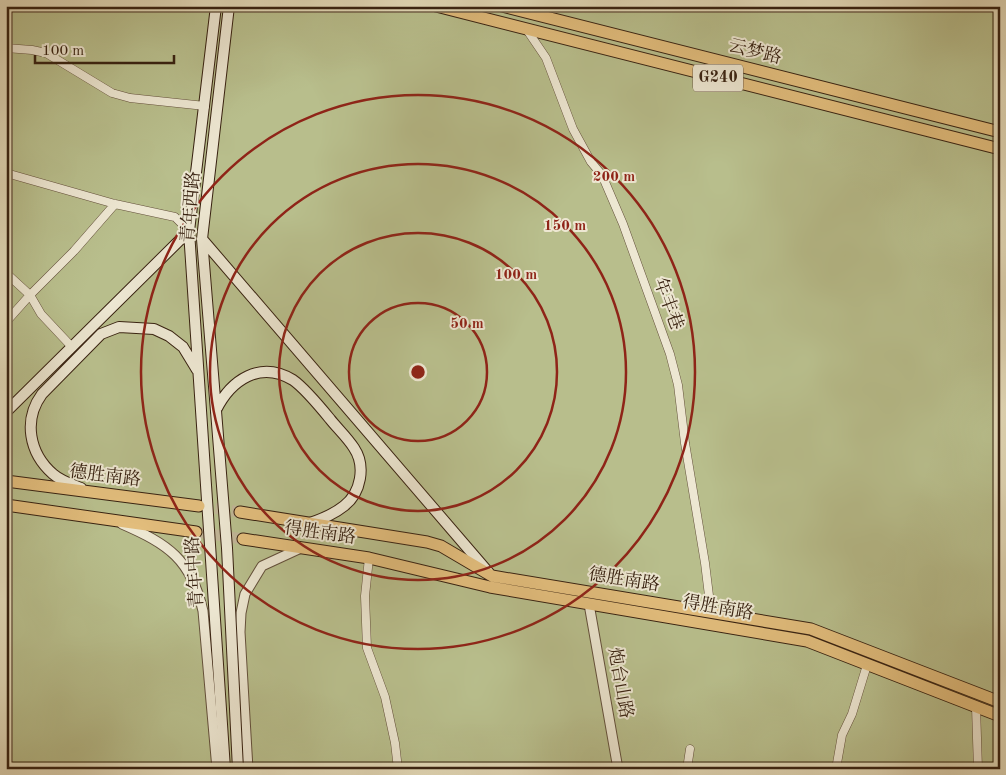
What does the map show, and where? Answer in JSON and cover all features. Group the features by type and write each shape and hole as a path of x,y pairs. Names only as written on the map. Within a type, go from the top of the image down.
{"main road":[{"name":"青年西路","path":"198,374 189,231 216,6"},
{"name":"青年西路","path":"216,411 202,239 229,6"},
{"name":"G240","path":"436,6 1000,149"},
{"name":"云梦路","path":"502,6 1000,132"},
{"path":"6,412 189,231"},
{"path":"202,239 492,576"},
{"path":"91,492 58,477 38,456 33,445 30,430 35,404 42,394 101,334 119,327 154,329 169,336 183,348 198,374"},
{"path":"216,411 222,398 230,388 247,375 270,372 294,381 326,414 354,448 359,460 360,476 357,488 344,507 331,515 310,523"},
{"name":"青年中路","path":"198,374 225,769"},
{"name":"青年中路","path":"216,411 226,548 238,769"},
{"name":"德胜南路","path":"6,481 199,506"},
{"path":"6,505 196,532"},
{"name":"德胜南路","path":"240,512 427,542 441,546 492,576 811,629 1000,702"},
{"name":"得胜南路","path":"243,539 369,558 490,587 807,641 1000,716"}],"street":[{"name":"年丰巷","path":"528,30 546,58 573,129 591,162 602,175 623,224 670,354 678,385 711,612"},
{"path":"6,48 46,53 112,92 130,98 205,106"},
{"path":"6,173 115,204 175,217 189,231"},
{"path":"6,322 74,251 115,204"},
{"path":"6,273 30,295 41,314 71,346"},
{"path":"108,518 152,537 168,549 181,561 190,574 200,596 203,611 217,769"},
{"path":"248,769 240,632 245,594 262,566 301,548"},
{"path":"369,558 365,596 367,648 385,697 395,743 398,769"},
{"name":"炮台山路","path":"590,604 618,769"},
{"path":"836,769 842,736 852,714 867,665"},
{"path":"976,707 978,769"},
{"path":"688,769 690,749"}],"green space":[{"path":"6,6 1000,6 1000,769 6,769"}],"tunnel":[{"path":"199,506 240,512"},
{"path":"196,532 243,539"}]}
